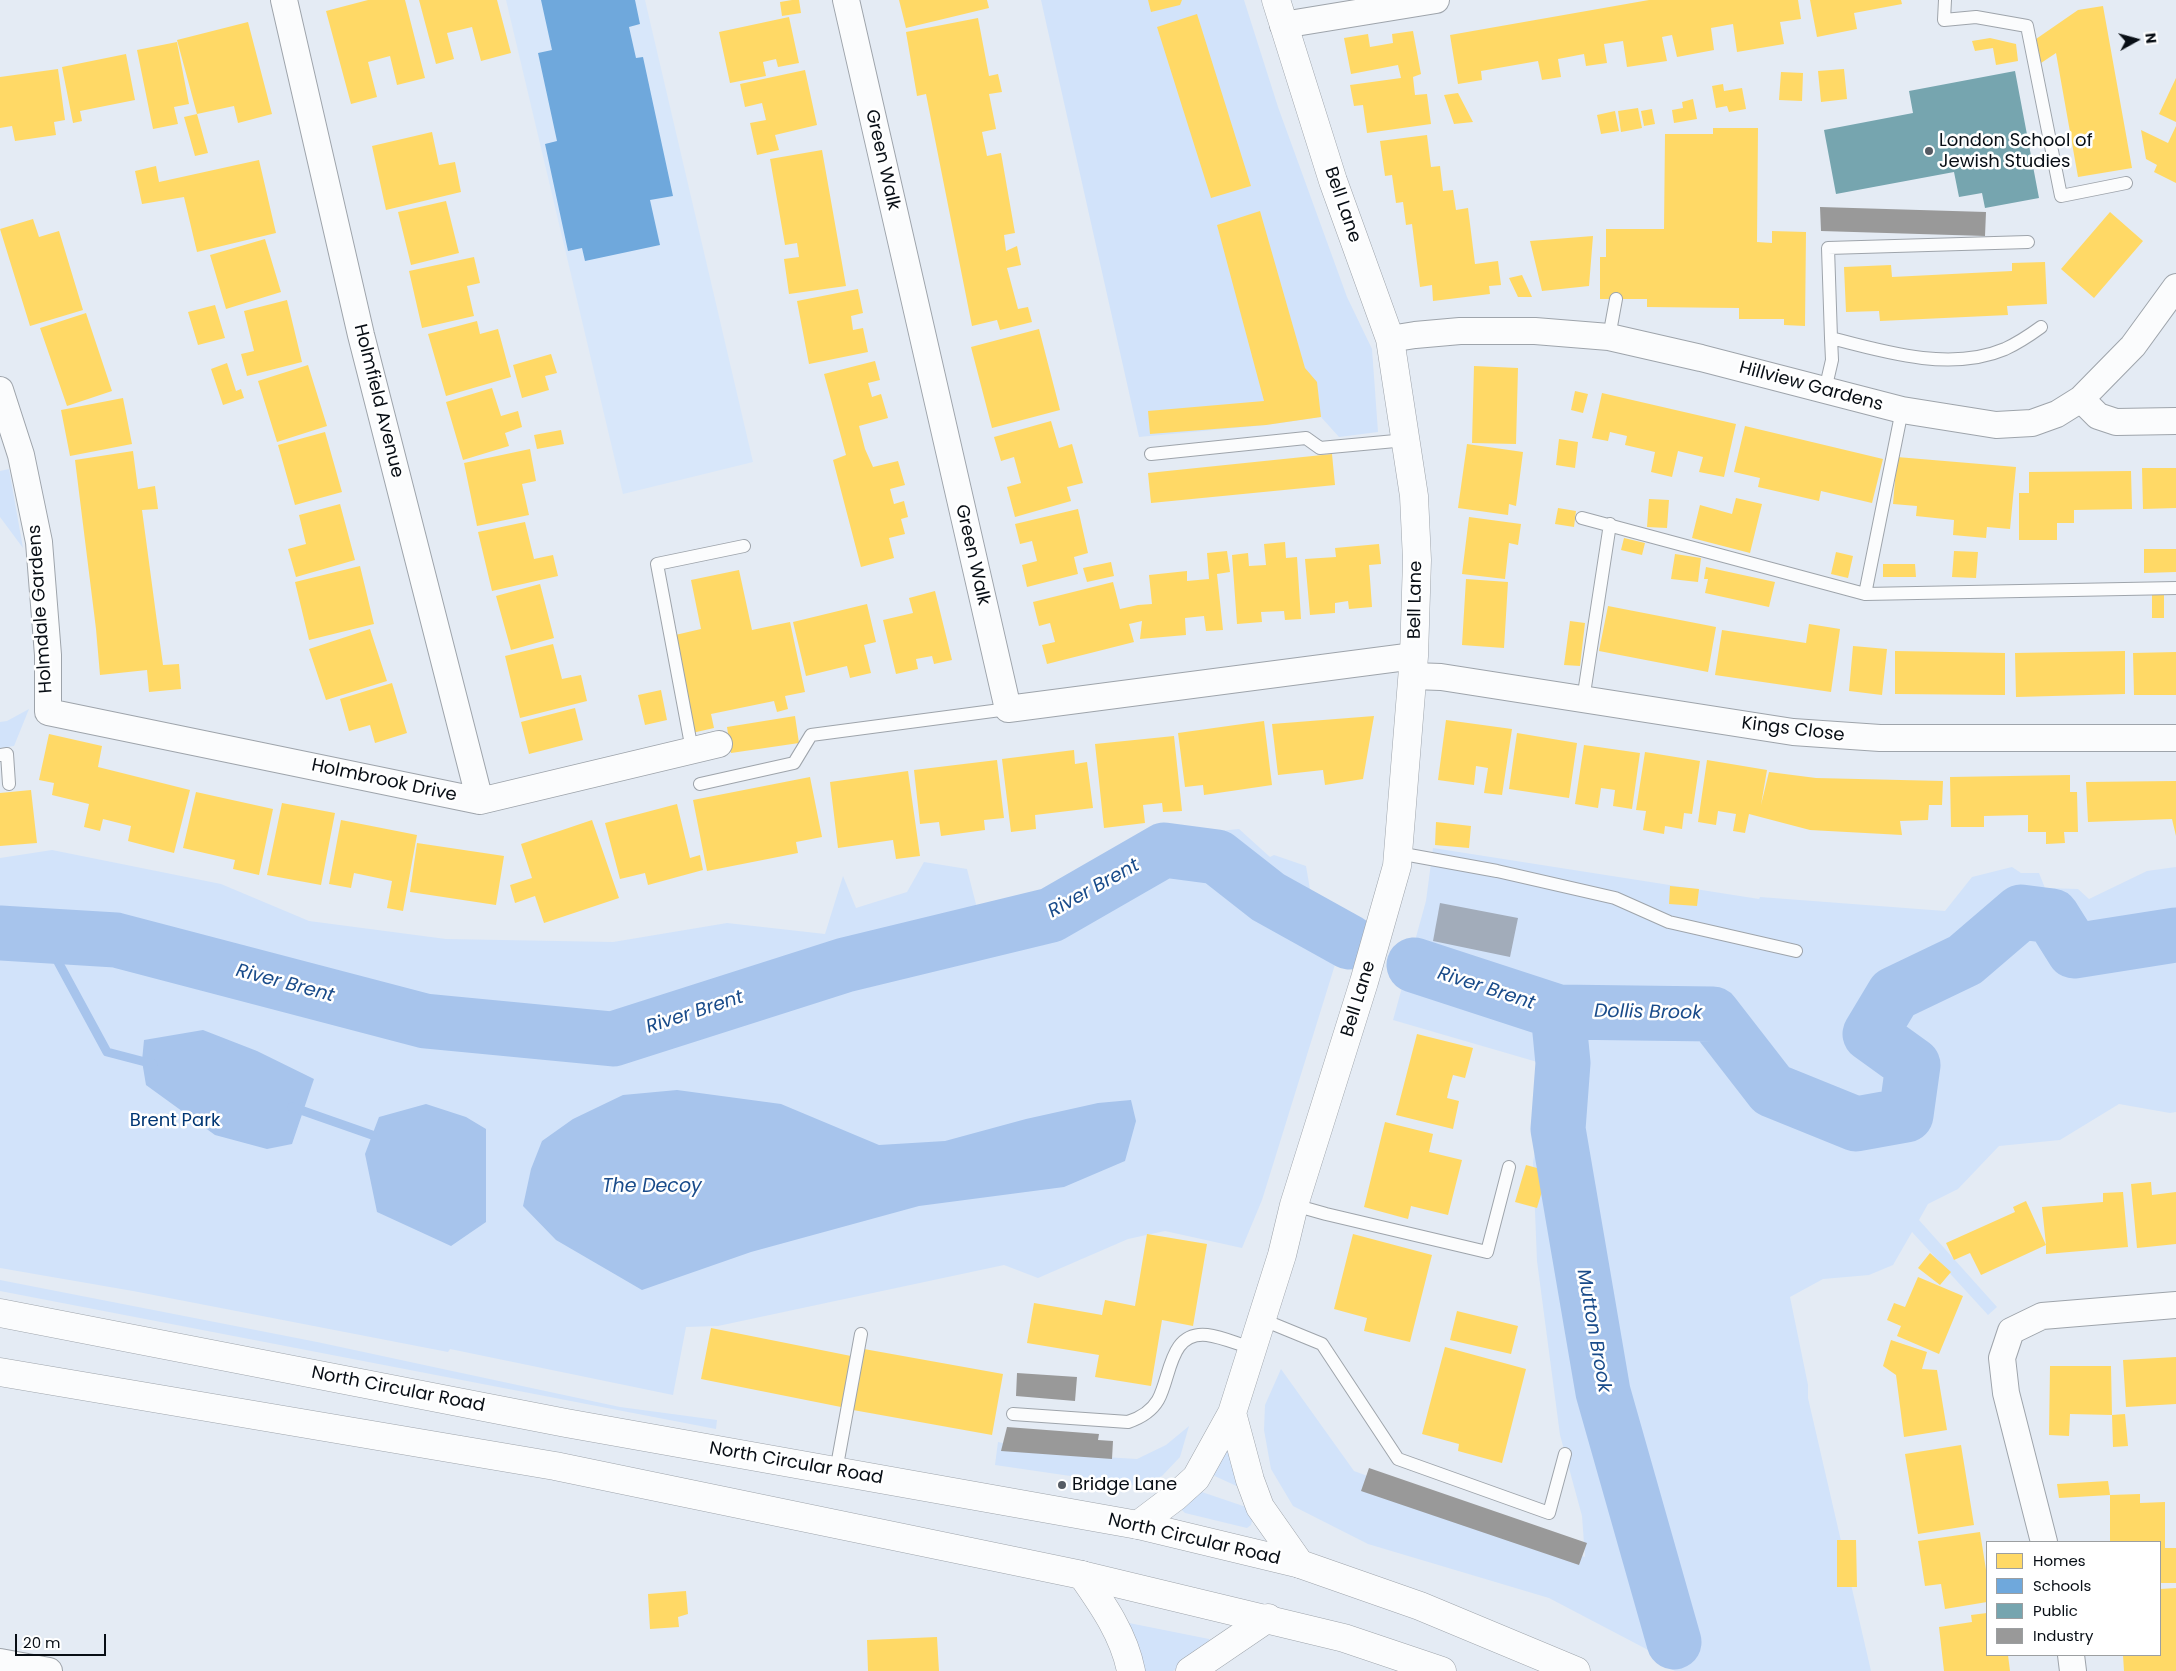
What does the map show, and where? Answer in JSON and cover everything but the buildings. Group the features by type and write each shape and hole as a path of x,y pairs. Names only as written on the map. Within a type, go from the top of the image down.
{"main road":[{"name":"Bell Lane","path":"1280,12 1333,181 1390,339 1414,496 1417,560 1414,666 1398,866 1364,982 1294,1205"},
{"path":"1138,1525 1175,1497 1196,1478 1232,1413 1282,1255 1294,1205"},
{"name":"North Circular Road","path":"0,1313 566,1423 1138,1525 1300,1564 1420,1606 1576,1671"},
{"path":"0,1372 555,1466 1082,1575 1268,1618 1344,1638 1428,1668"},
{"path":"1232,1413 1250,1480 1260,1507 1300,1564"},
{"path":"1082,1575 1106,1610 1122,1638 1131,1671"},
{"path":"1190,1671 1268,1618"}],"street":[{"name":"Holmfield Avenue","path":"284,0 361,336 480,801"},
{"name":"Green Walk","path":"846,0 1008,709"},
{"path":"1280,12 1436,0"},
{"name":"Hillview Gardens","path":"1390,339 1460,331 1535,331 1610,337 1902,410 1996,425 2032,424 2057,414 2081,399 2132,346 2176,287"},
{"name":"Holmdale Gardens","path":"0,390 10,456 40,542 48,655 48,712"},
{"path":"2081,399 2098,416 2116,422 2176,421"},
{"path":"1008,709 1414,666"},
{"name":"Kings Close","path":"1414,666 1441,677 1793,732 1880,738 2176,738"},
{"name":"Holmbrook Drive","path":"48,712 480,801 718,744"},
{"path":"2044,1541 2006,1393 2002,1358 2011,1331 2042,1316 2176,1305"},
{"path":"2071,1656 2072,1671"},
{"path":"0,1662 49,1671"}],"lane":[{"path":"1945,0 1944,20 1976,17 2027,26 2061,196 2126,183"},
{"path":"1825,390 1832,360 1828,248 2028,242"},
{"path":"1610,337 1616,299"},
{"path":"1831,338 1894,354 1945,359 1976,356 2004,350 2041,326"},
{"path":"1865,594 1902,410"},
{"path":"1151,454 1306,438 1320,448 1406,440"},
{"path":"1582,518 1865,594 2176,588"},
{"path":"1583,700 1610,524"},
{"path":"692,750 657,564 744,546"},
{"path":"700,784 794,763 811,735 1008,709"},
{"path":"0,755 7,754 9,784"},
{"path":"1398,853 1497,871 1615,898 1669,922 1796,951"},
{"path":"1294,1205 1487,1252 1509,1167"},
{"path":"1261,1319 1322,1344 1398,1459 1549,1513 1565,1454"},
{"path":"836,1471 861,1334"},
{"path":"1013,1414 1128,1422 1140,1418 1150,1410 1158,1399 1171,1359 1178,1348 1187,1340 1196,1336 1207,1335 1252,1348"}],"shaded area":[{"path":"506,0 645,0 753,462 623,494"}],"green space":[{"path":"1041,0 1244,0 1278,107 1347,297 1372,349 1378,432 1339,437 1321,417 1266,425 1139,437"},
{"path":"9,469 23,548 0,517 0,471"},
{"path":"29,709 14,746 0,748 0,722 7,721"},
{"name":"Brent Park","path":"1239,829 1270,857 1274,855 1306,866 1312,901 1351,913 1262,1200 1242,1248 1165,1231 1128,1239 1038,1278 1004,1265 718,1326 686,1327 673,1395 450,1349 448,1352 133,1291 0,1268 0,858 52,850 221,884 309,921 446,939 613,942 727,923 825,934 843,876 856,908 907,892 924,862 967,869 979,916 1038,910 1168,836"},
{"path":"1433,848 1759,899 1760,897 1945,911 1972,877 2012,867 2021,873 2039,873 2045,888 2078,889 2089,899 2147,871 2176,867 2176,1112 2170,1113 2119,1104 2060,1140 1999,1146 1958,1189 1928,1204 1919,1220 1997,1307 1988,1315 1912,1232 1893,1265 1869,1275 1823,1279 1790,1297 1808,1385 1808,1398 1871,1671 1675,1671 1658,1662 1652,1652 1549,1598 1368,1544 1293,1506 1271,1469 1264,1430 1265,1405 1281,1369 1354,1471 1585,1557 1582,1516 1560,1435 1537,1261 1533,1162 1551,1066 1393,1020 1426,901"},
{"path":"0,1280 317,1342 620,1407 717,1420 716,1429 0,1291"},
{"path":"1189,1426 1180,1457 1162,1476 1139,1486 995,1465 998,1442 1055,1454 1137,1459 1166,1445"},
{"path":"1225,1449 1228,1450 1241,1488 1208,1473"},
{"path":"1196,1490 1249,1508 1251,1525 1247,1528 1185,1513 1179,1507"},
{"path":"1124,1622 1209,1639 1212,1644 1173,1671 1143,1671"}],"water":[{"path":"203,1030 257,1051 314,1079 292,1144 267,1149 215,1135 146,1085 142,1061 144,1040"},
{"name":"The Decoy","path":"677,1090 781,1104 879,1145 945,1141 1026,1119 1098,1103 1131,1100 1136,1121 1125,1161 1064,1187 919,1206 751,1252 642,1290 556,1240 523,1206 531,1169 542,1141 573,1119 623,1095"},
{"path":"426,1104 466,1117 486,1129 486,1222 451,1246 377,1212 365,1154 379,1117"}],"waterway":[{"name":"River Brent","path":"0,933 116,940 425,1021 613,1039 845,965 1051,915 1164,850 1217,857 1268,897 1349,942"},
{"name":"Dollis Brook","path":"1414,965 1558,1012 1713,1014 1772,1090 1856,1124 1906,1115 1913,1065 1870,1034 1894,994 1965,960 2021,912 2052,916 2074,951 2176,935"},
{"path":"44,936 107,1052 153,1064"},
{"name":"Mutton Brook","path":"1558,1012 1563,1063 1558,1129 1603,1392 1674,1642"},
{"path":"292,1107 372,1135"}],"place":[{"name":"London School of Jewish Studies","path":"1929,151"},
{"name":"Bridge Lane","path":"1062,1485"}]}
